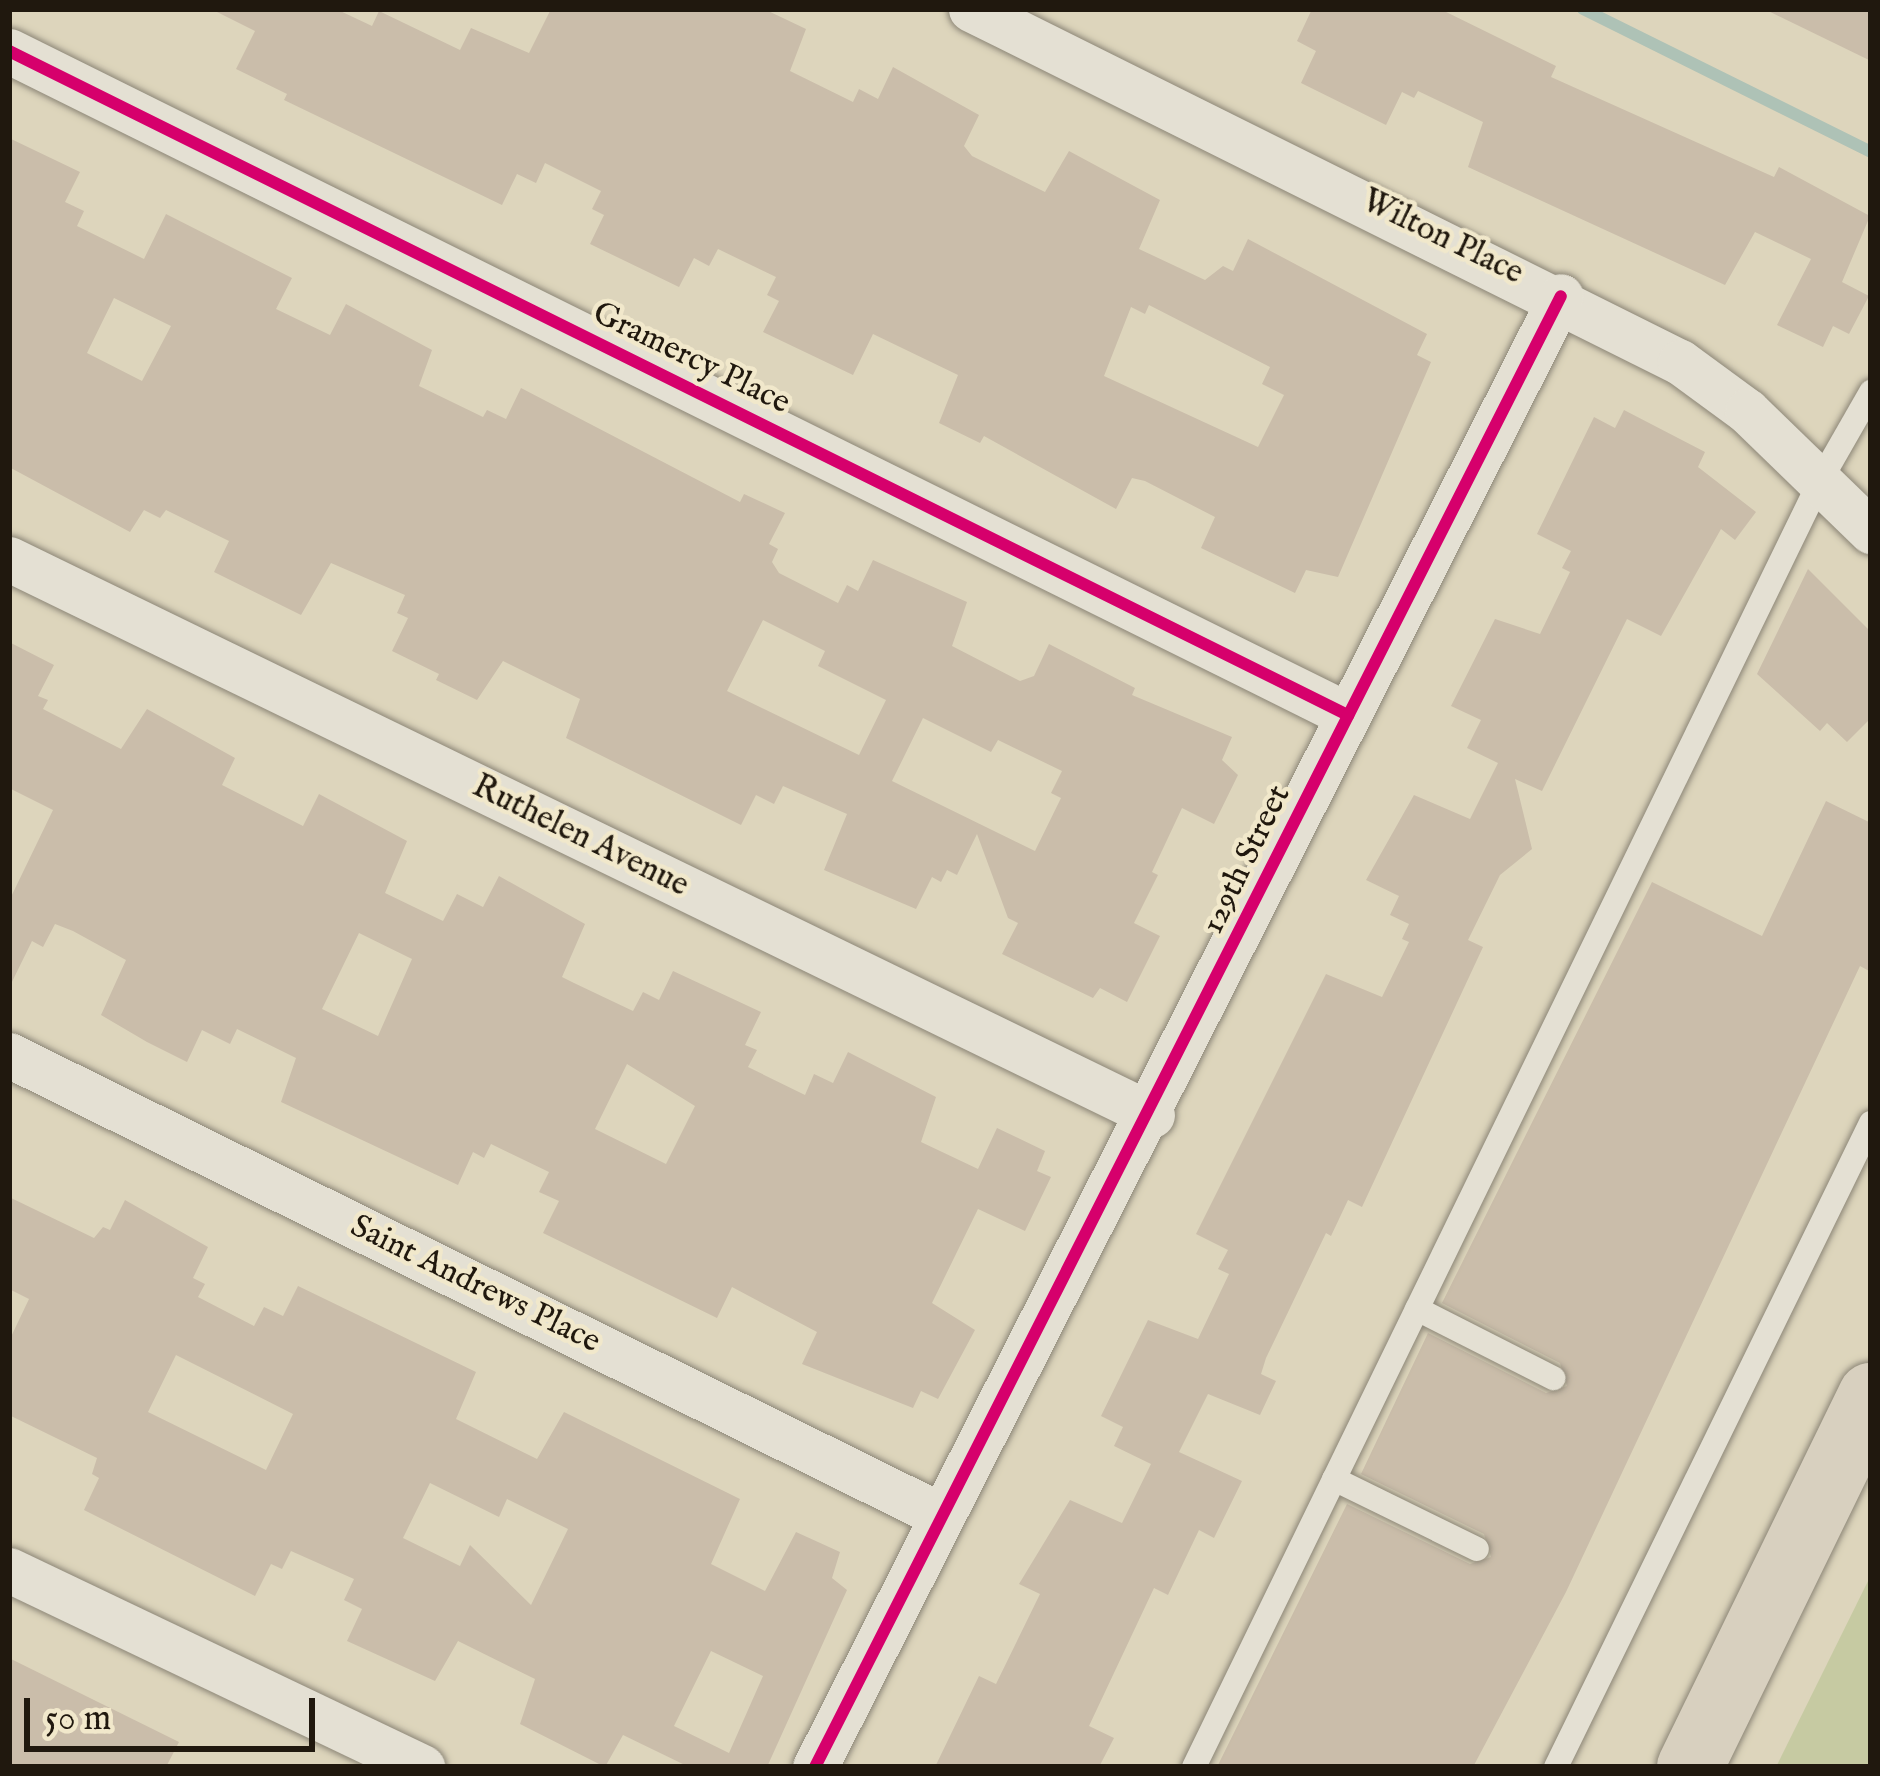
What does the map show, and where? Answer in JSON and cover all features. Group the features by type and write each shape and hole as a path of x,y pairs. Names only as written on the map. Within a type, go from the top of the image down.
{"main road":[{"path":"1690,1767 1871,1396"}],"street":[{"name":"Wilton Place","path":"971,9 1561,296 1680,362 1747,411 1871,531"},
{"name":"Gramercy Place","path":"9,51 1348,715"},
{"name":"129th Street","path":"815,1767 940,1515 1152,1114 1561,296"},
{"name":"Ruthelen Avenue","path":"9,560 1152,1114"},
{"name":"Saint Andrews Place","path":"9,1055 940,1515"},
{"path":"9,1570 422,1767"}],"lane":[{"path":"1193,1767 1820,481 1871,392"},
{"path":"1556,1767 1871,1123"},
{"path":"1417,1309 1553,1378"},
{"path":"1334,1479 1477,1549"}],"green space":[{"path":"1871,1575 1871,1767 1776,1767"}],"building":[{"path":"211,9 336,9 372,26 379,11 460,50 471,28 529,53 551,9 764,9 806,29 790,71 853,102 859,89 878,99 893,67 979,115 964,146 972,156 1045,192 1069,151 1160,200 1139,249 1205,280 1223,266 1233,271 1248,239 1427,334 1417,355 1431,362 1338,577 1306,570 1295,593 1201,548 1215,517 1145,481 1132,478 1116,509 984,436 980,443 939,423 958,375 873,334 853,375 763,332 779,301 767,295 776,277 718,249 709,266 694,258 679,287 590,244 604,215 592,209 601,191 545,163 536,183 517,174 502,205 284,100 287,94 236,69 255,31","holes":["1149,305 1270,367 1262,384 1284,395 1258,447 1104,376 1131,307 1145,314"]},
{"path":"1312,9 1440,9 1556,66 1551,77 1774,177 1779,167 1870,216 1842,282 1869,296 1849,334 1833,326 1823,347 1777,325 1811,259 1755,232 1725,285 1468,167 1483,122 1418,91 1414,98 1402,92 1386,125 1301,83 1316,51 1297,41"},
{"path":"1764,9 1871,9 1871,61"},
{"path":"9,138 80,172 65,202 84,211 77,226 144,259 166,214 292,278 276,309 330,335 346,304 432,350 419,386 483,417 487,410 506,419 521,388 740,502 744,494 785,513 769,544 778,549 772,562 779,573 838,603 847,585 858,591 873,560 967,602 952,646 1020,681 1034,676 1049,644 1135,688 1132,695 1232,737 1222,760 1238,775 1214,824 1182,808 1152,872 1158,875 1134,923 1160,936 1127,1002 1100,988 1093,998 1002,954 1018,923 1008,918 977,834 957,875 947,870 941,882 932,877 916,909 824,870 847,814 783,786 774,804 756,795 741,825 566,738 580,699 503,661 477,700 436,680 439,674 392,651 408,618 397,613 405,595 331,563 301,615 214,572 229,541 166,510 160,518 144,510 130,532 9,467","holes":["114,298 171,326 142,381 87,353","763,620 825,651 818,666 886,700 859,755 727,691","923,718 991,752 998,740 1062,771 1051,793 1061,798 1035,851 892,781"]},
{"path":"1624,410 1705,452 1698,467 1756,512 1735,540 1721,529 1661,636 1627,619 1542,791 1515,779 1532,849 1500,875 1468,940 1483,947 1362,1207 1348,1200 1331,1236 1326,1233 1266,1358 1261,1374 1276,1381 1260,1415 1208,1394 1179,1452 1242,1481 1214,1538 1199,1530 1168,1595 1154,1588 1089,1726 1114,1738 1099,1767 935,1767 979,1676 996,1684 1040,1594 1019,1584 1070,1500 1122,1523 1151,1464 1114,1446 1123,1427 1101,1416 1148,1320 1198,1339 1229,1274 1218,1269 1228,1250 1196,1234 1326,974 1382,997 1409,942 1402,939 1409,924 1390,915 1399,896 1366,880 1414,795 1470,819 1498,763 1467,748 1481,720 1451,706 1495,619 1540,634 1570,572 1562,568 1571,551 1537,534 1594,417 1615,428"},
{"path":"1808,569 1871,632 1871,718 1847,742 1827,723 1820,731 1757,674"},
{"path":"9,642 54,665 38,696 48,700 43,709 121,749 147,709 235,758 222,785 303,826 319,794 407,841 385,893 443,921 457,894 483,907 499,876 585,924 562,977 633,1011 643,992 659,1000 673,971 761,1012 745,1045 757,1050 748,1067 805,1095 814,1074 833,1083 848,1052 936,1097 921,1142 978,1169 997,1128 1045,1151 1037,1171 1051,1177 1025,1231 978,1209 932,1303 975,1330 938,1399 921,1391 913,1408 802,1364 817,1332 732,1287 717,1318 543,1233 559,1201 539,1192 549,1172 491,1144 484,1158 473,1152 458,1185 281,1102 296,1058 237,1029 230,1044 202,1030 187,1062 147,1042 101,1015 126,960 73,931 55,924 43,947 32,941 9,988 9,901 53,810 9,788","holes":["359,933 412,959 378,1036 322,1009","627,1064 695,1106 666,1164 595,1129"]},
{"path":"1826,801 1871,823 1871,972 1860,966 1566,1592 1473,1767 1217,1767 1347,1504 1470,1564 1491,1557 1484,1534 1361,1474 1428,1333 1546,1393 1567,1386 1560,1363 1442,1303 1652,882 1762,936"},
{"path":"9,1197 94,1238 103,1227 110,1230 125,1200 208,1247 193,1278 205,1284 198,1297 254,1326 264,1307 283,1316 298,1286 476,1372 456,1419 537,1459 564,1412 740,1499 711,1564 765,1591 796,1532 840,1552 832,1578 847,1590 767,1767 689,1767 623,1735 605,1767 520,1724 535,1679 458,1641 435,1681 347,1641 362,1609 344,1600 354,1579 291,1551 282,1569 271,1564 255,1596 84,1510 99,1478 92,1474 97,1458 9,1415 9,1341 29,1299 9,1289","holes":["176,1355 293,1414 266,1470 148,1412","430,1483 499,1517 507,1499 568,1529 531,1605 470,1545 460,1566 403,1538","711,1651 763,1676 729,1753 674,1726"]},
{"path":"9,1658 179,1742 166,1767 9,1767"}],"waterway":[{"path":"1583,9 1871,152"}],"cycle path":[{"path":"9,51 1348,715"},
{"path":"815,1767 1561,296"}]}
